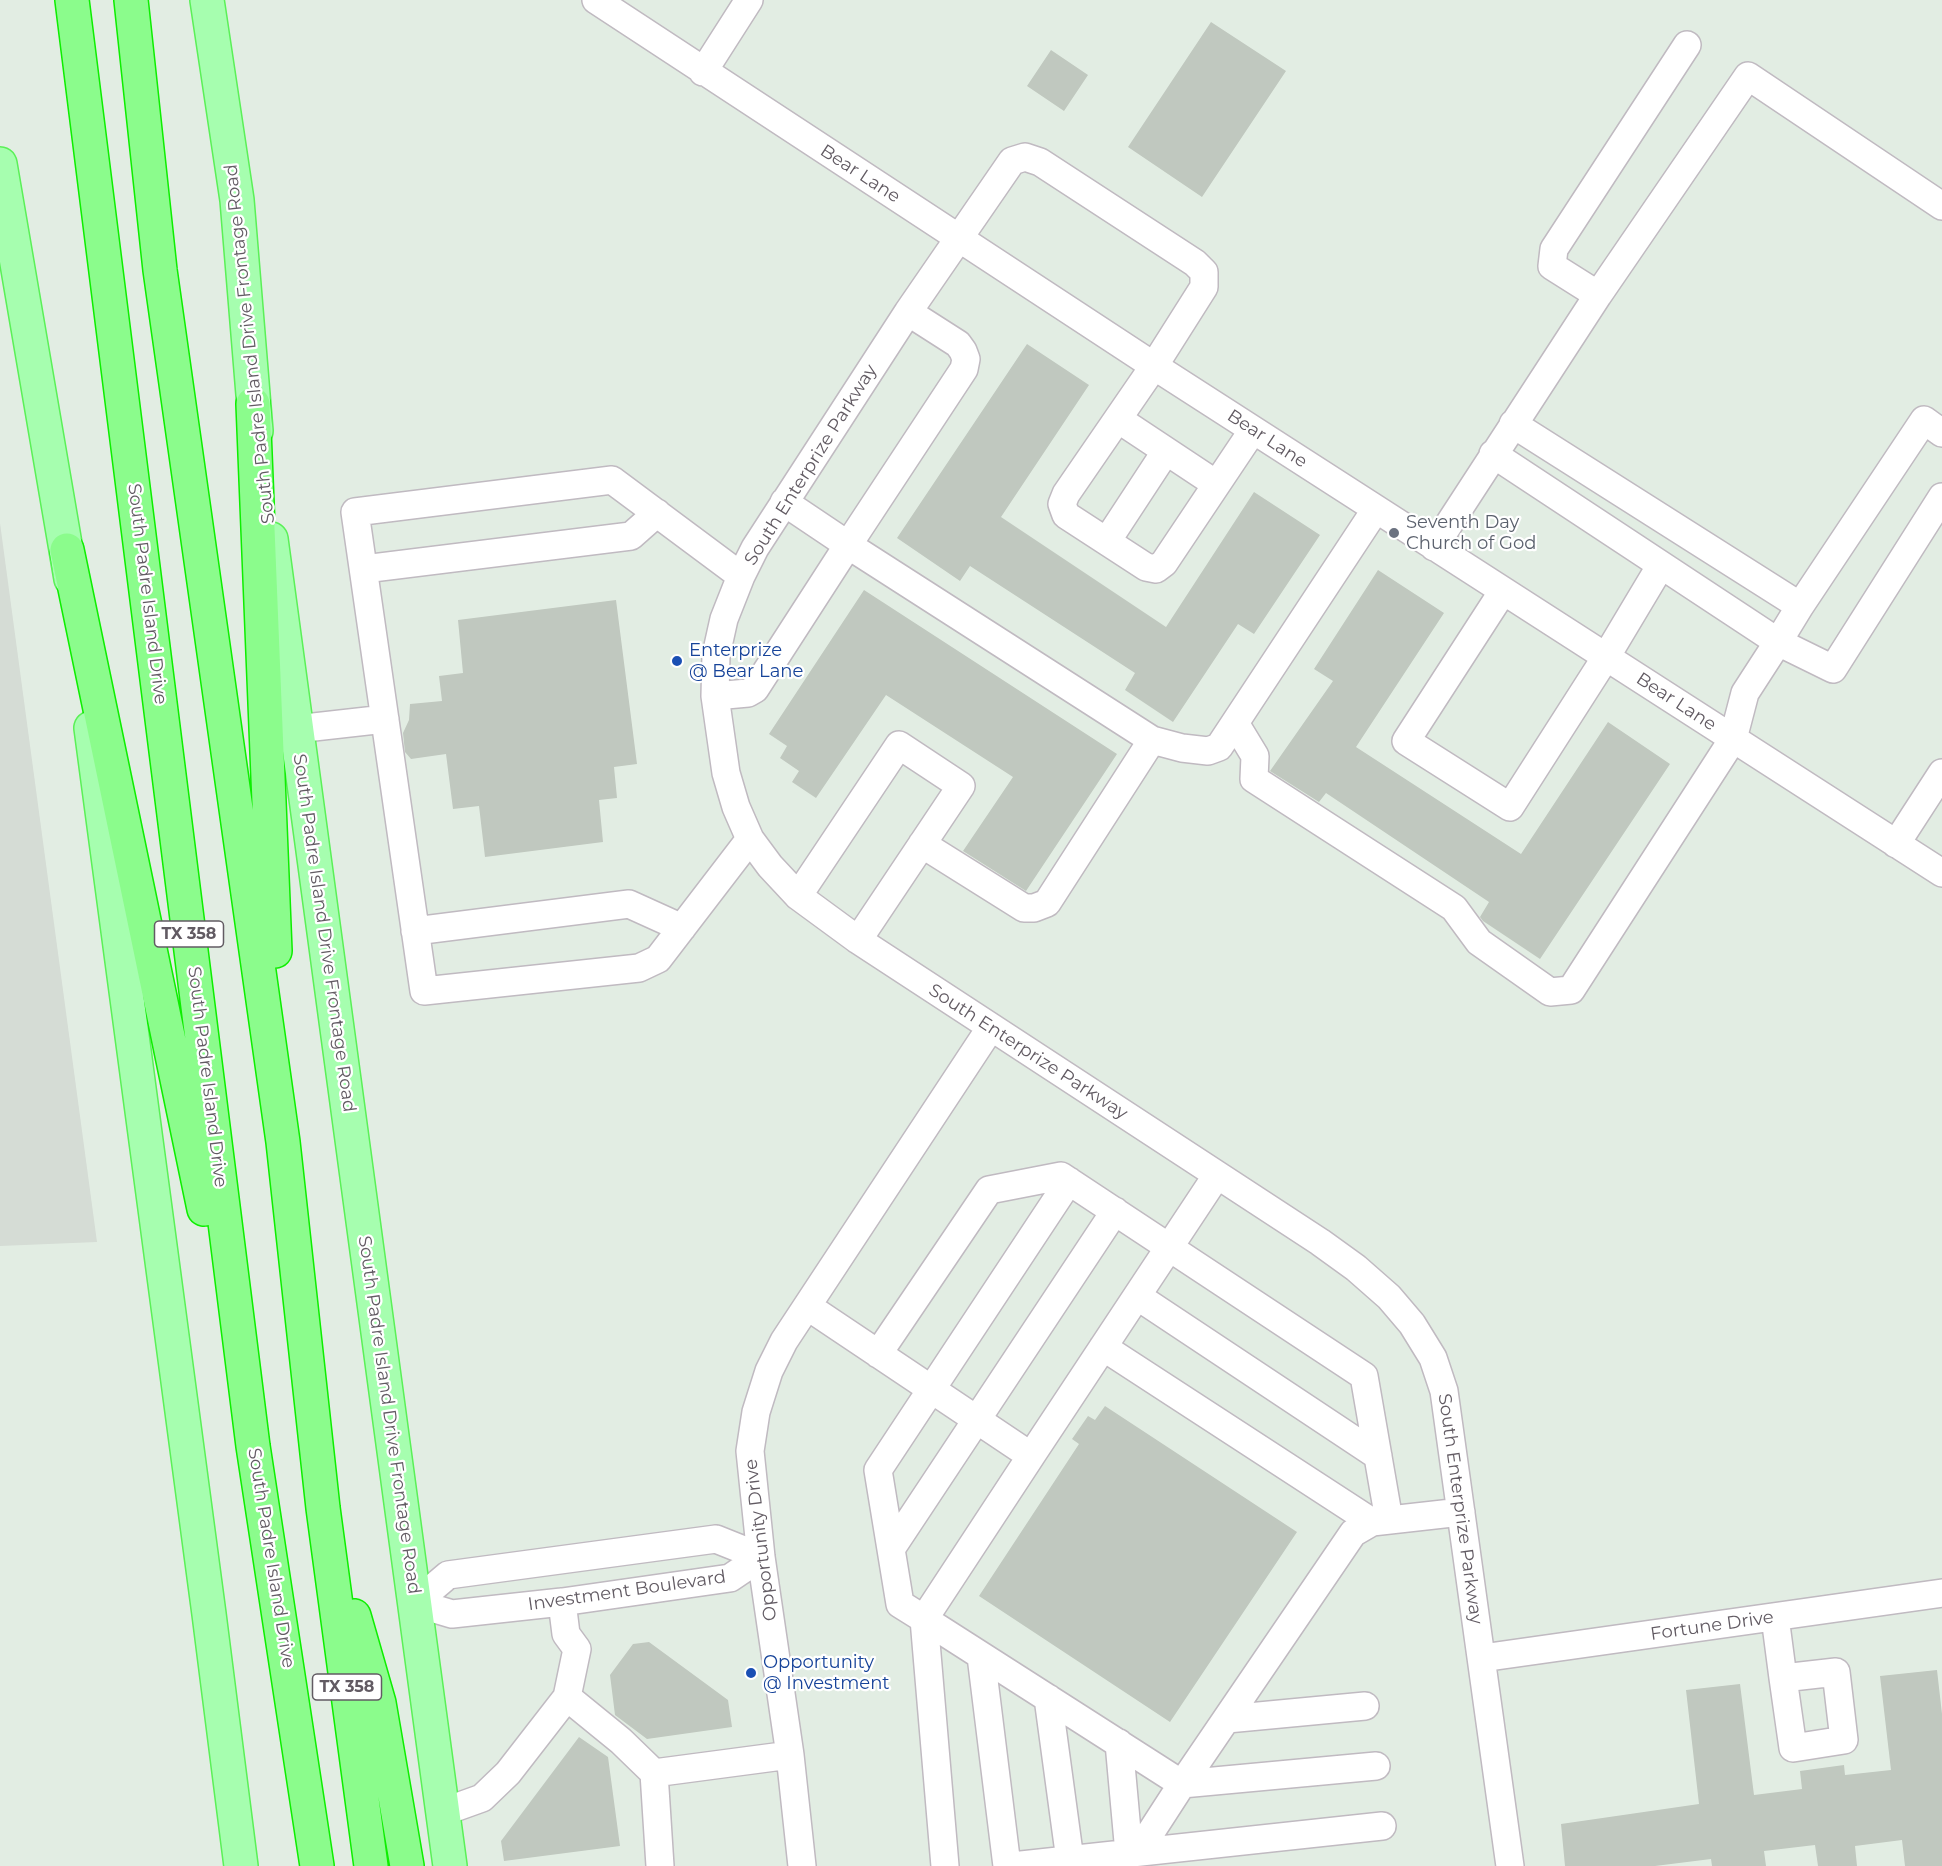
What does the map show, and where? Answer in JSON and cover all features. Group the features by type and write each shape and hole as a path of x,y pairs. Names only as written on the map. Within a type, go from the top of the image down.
{"highway":[{"name":"South Padre Island Drive","path":"72,0 253,1446 312,1831 315,1866"},
{"name":"TX 358","path":"130,0 160,270 283,1142 323,1508 371,1866"},
{"path":"253,404 283,1142"},
{"path":"67,550 253,1446"},
{"path":"323,1508 379,1703 407,1866"}],"main road":[{"name":"South Padre Island Drive Frontage Road","path":"207,0 237,200 253,404 450,1866"},
{"path":"0,164 5,218 67,550 241,1866"}],"street":[{"name":"Bear Lane","path":"596,0 1154,366 1942,873"},
{"path":"703,72 749,0"},
{"path":"1598,295 1552,266 1554,249 1687,45"},
{"path":"1434,547 1598,295 1748,76 1942,206"},
{"name":"South Enterprize Parkway","path":"1154,366 1204,287 1204,272 1195,263 1040,162 1025,157 1012,160 908,312 784,502 755,548 741,576 724,619 716,655 715,696 726,773 736,807 750,839 770,866 798,896 858,940 1356,1268 1389,1298 1412,1324 1433,1358 1444,1391 1510,1866"},
{"path":"715,696 748,693 755,689 964,369 966,359 958,344 908,312"},
{"path":"1154,366 1066,494 1062,504 1066,515 1146,567 1156,569 1164,563 1253,429"},
{"path":"1118,419 1216,484"},
{"path":"1235,723 1255,756 1254,779 1454,908 1479,942 1550,992 1572,990 1733,739 1745,693 1800,606 1924,420 1942,433"},
{"path":"1513,424 1800,606"},
{"path":"1107,541 1166,451"},
{"path":"1493,454 1778,642 1833,669 1934,526 1942,497"},
{"path":"741,576 612,480 355,512 424,991 639,968 658,959 750,839"},
{"path":"784,502 1152,740 1182,748 1208,751 1219,747 1376,509"},
{"path":"364,569 631,536 657,513"},
{"path":"1503,591 1406,741 1509,807 1606,657 1661,565"},
{"path":"296,729 385,719"},
{"path":"922,844 1024,908 1034,908 1047,903 1152,740"},
{"path":"798,896 899,744 961,786 858,940"},
{"path":"1896,844 1942,773"},
{"path":"415,932 629,904 682,928"},
{"name":"Opportunity Drive","path":"802,1866 790,1755 761,1557 750,1450 756,1412 779,1351 991,1027"},
{"path":"945,1866 924,1619 1217,1175"},
{"path":"878,1354 989,1190 1061,1176 1364,1376 1378,1456 1381,1521"},
{"path":"1069,1181 878,1470 900,1604 1182,1784 1376,1766"},
{"path":"891,1549 1115,1211"},
{"path":"1137,1296 1378,1456"},
{"path":"807,1306 1031,1456"},
{"path":"1103,1347 1381,1521"},
{"path":"1134,1853 1353,1533 1381,1521 1461,1512"},
{"name":"Investment Boulevard","path":"415,1603 448,1575 716,1539 761,1557"},
{"name":"Investment Boulevard","path":"415,1603 452,1614 562,1602 730,1578 761,1557"},
{"name":"Fortune Drive","path":"1482,1658 1942,1593"},
{"path":"443,1812 482,1798 508,1773 567,1697 578,1649 566,1634 562,1602"},
{"path":"1775,1617 1783,1678"},
{"path":"981,1656 1010,1866 1382,1826"},
{"path":"567,1697 621,1741 654,1773 660,1866"},
{"path":"1048,1698 1070,1860"},
{"path":"1227,1719 1365,1706"},
{"path":"1119,1743 1134,1853"},
{"path":"654,1773 790,1755"}],"shaded area":[{"path":"0,523 97,1242 0,1246"}],"building":[{"path":"1211,22 1286,71 1202,197 1128,147"},
{"path":"1051,50 1088,75 1064,111 1027,86"},
{"path":"1027,344 1089,385 1001,517 1166,627 1254,492 1320,535 1254,634 1238,624 1173,722 1125,690 1135,673 970,566 960,581 897,538"},
{"path":"1378,570 1444,613 1356,747 1521,854 1608,722 1670,764 1540,959 1483,921 1480,917 1489,902 1326,793 1319,802 1270,771 1333,681 1314,669"},
{"path":"864,590 1117,754 1026,891 963,851 1013,777 886,695 816,798 792,782 799,771 780,758 787,746 769,734"},
{"path":"616,600 637,764 614,767 617,798 599,800 603,842 485,857 479,806 453,809 446,754 411,759 405,752 403,733 409,720 410,704 442,701 439,676 463,673 458,620"},
{"path":"1105,1406 1297,1532 1170,1722 979,1596 1079,1444 1072,1439 1088,1416 1095,1420"},
{"path":"649,1642 728,1700 732,1727 647,1739 615,1715 610,1675 633,1644"},
{"path":"1937,1670 1942,1714 1942,1866 1905,1866 1902,1840 1855,1846 1857,1866 1818,1866 1815,1845 1764,1851 1766,1866 1712,1866 1711,1859 1655,1866 1565,1866 1561,1824 1699,1804 1686,1690 1740,1684 1754,1795 1802,1789 1800,1771 1844,1765 1845,1775 1891,1770 1880,1676"},
{"path":"579,1737 608,1757 620,1846 504,1861 501,1841"}],"place":[{"name":"Seventh Day Church of God","path":"1394,533"},
{"name":"Enterprize @ Bear Lane","path":"677,661"},
{"name":"Opportunity @ Investment","path":"751,1673"}]}
